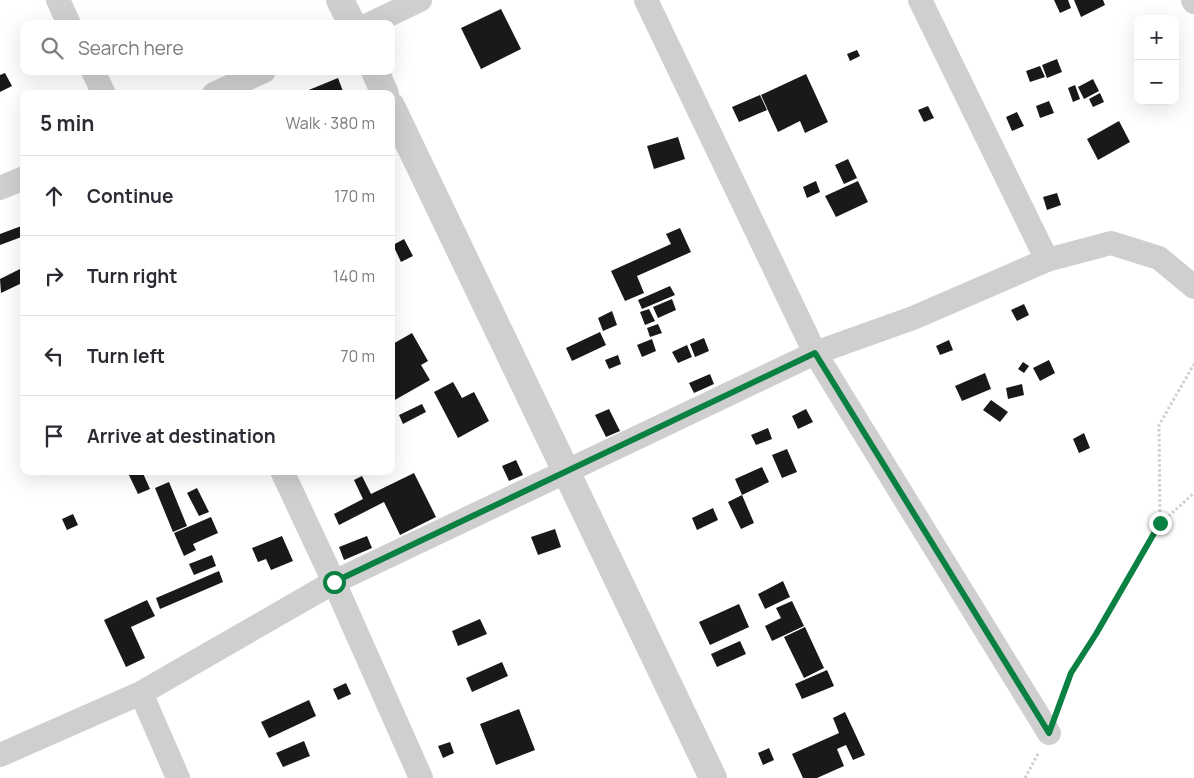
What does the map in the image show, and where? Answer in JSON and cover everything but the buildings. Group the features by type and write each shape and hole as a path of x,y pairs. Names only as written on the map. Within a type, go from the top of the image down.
{"street":[{"path":"58,0 67,20"},
{"path":"340,0 350,20"},
{"path":"378,20 420,0"},
{"path":"646,0 815,353 1049,733"},
{"path":"920,0 1047,260"},
{"path":"95,75 102,90"},
{"path":"223,90 255,75"},
{"path":"376,75 383,90"},
{"path":"395,114 713,778"},
{"path":"0,188 20,180"},
{"path":"0,755 141,693 334,582 815,353 913,318 1047,260 1111,243 1159,258 1194,287"},
{"path":"284,475 334,582 421,778"},
{"path":"141,693 178,778"}],"path":[{"path":"1160,523 1159,425 1194,364"},
{"path":"1025,778 1049,733 1071,673 1096,634 1160,523 1194,493"}],"route":[{"path":"334,582 815,353 1049,733 1071,673 1096,634 1160,523"}]}
